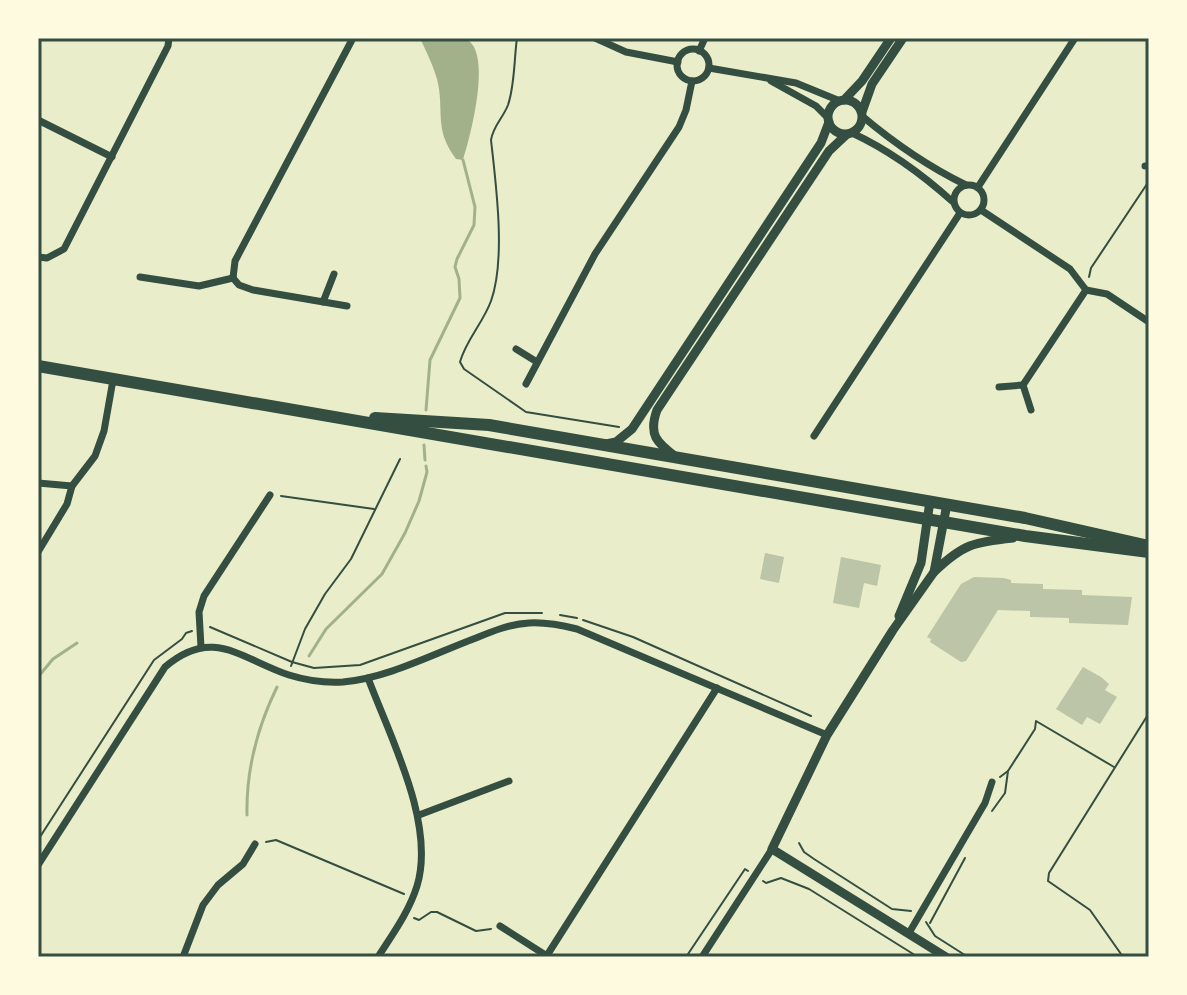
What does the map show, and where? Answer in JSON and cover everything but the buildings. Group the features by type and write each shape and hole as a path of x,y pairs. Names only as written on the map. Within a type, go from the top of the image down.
{"highway":[{"path":"38,366 1025,536 1149,552"},
{"path":"338,416 489,425 947,504 1149,546"},
{"path":"489,425 486,435 491,439 536,446 576,459"}],"street":[{"path":"38,257 47,258 64,249 168,46 169,38"},
{"path":"347,306 253,290 239,285 233,278 235,261 353,38"},
{"path":"595,38 626,52 678,62"},
{"path":"699,51 705,38"},
{"path":"599,446 616,442 632,429 821,143 829,111 862,81 891,38"},
{"path":"680,460 654,435 652,423 657,410 829,151 860,126 872,84 903,38"},
{"path":"978,187 1075,38"},
{"path":"699,51 707,58 709,68 704,76 692,81 682,77 678,62 683,53 699,51"},
{"path":"709,68 796,83 842,101 851,101 881,132 940,172 966,185 978,187"},
{"path":"766,78 816,106 833,129 872,142 920,174 953,202 960,213 971,215 981,210 984,198 978,187"},
{"path":"526,384 595,254 679,127 692,81"},
{"path":"38,120 112,157"},
{"path":"953,202 959,188 966,185"},
{"path":"981,210 1070,269 1086,290 1107,294 1149,322"},
{"path":"814,436 960,213"},
{"path":"323,302 334,274"},
{"path":"140,277 199,286 233,278"},
{"path":"1023,385 1086,290"},
{"path":"516,349 537,362"},
{"path":"38,552 67,504 72,486 95,456 104,431 113,380"},
{"path":"999,387 1023,385"},
{"path":"1023,385 1031,410"},
{"path":"38,483 72,486"},
{"path":"201,647 199,612 204,596 270,495"},
{"path":"893,630 921,563 930,501"},
{"path":"934,572 947,504"},
{"path":"702,957 772,849 827,735 893,630 934,572 956,551 979,541 1025,536"},
{"path":"38,865 165,667 180,654 201,647 230,649 288,675 340,682 368,678 505,627 552,623 577,629 827,735"},
{"path":"368,678 419,815 422,846 417,885 408,907 378,957"},
{"path":"500,926 546,956 717,688"},
{"path":"419,815 509,781"},
{"path":"909,933 985,803 992,782"},
{"path":"183,957 203,905 218,885 243,864 255,844"},
{"path":"772,849 946,957"}],"path":[{"path":"517,38 509,100 504,114 492,130 491,140 499,211 496,279 491,302 460,362 464,369 526,412 632,429"},
{"path":"1086,290 1091,268 1149,181"},
{"path":"288,675 305,629 325,594 351,559 400,459"},
{"path":"270,495 375,510"},
{"path":"1126,957 1090,910 1048,881 1049,873 1149,713"},
{"path":"992,782 1008,771 1035,729 1036,721 1115,768"},
{"path":"987,819 1005,793 1008,771"},
{"path":"255,844 276,840 405,895 411,916 419,920 431,912 437,912 476,931 485,932 500,926"},
{"path":"799,843 804,852 892,909 910,910 930,924 935,936 968,957"},
{"path":"930,924 967,853"},
{"path":"686,957 745,869 766,883 781,878 809,889 918,957"}],"shaded area":[{"path":"420,38 463,38 472,45 477,57 478,94 463,160 456,159 444,138 437,79"}],"waterway":[{"path":"426,410 430,360 460,298 455,267 474,225 475,207 463,160"},
{"path":"424,445 425,460"},
{"path":"309,656 326,629 382,574 419,501 426,466"},
{"path":"38,677 53,659 77,643"},
{"path":"247,815 248,781 254,749 277,687"}]}
